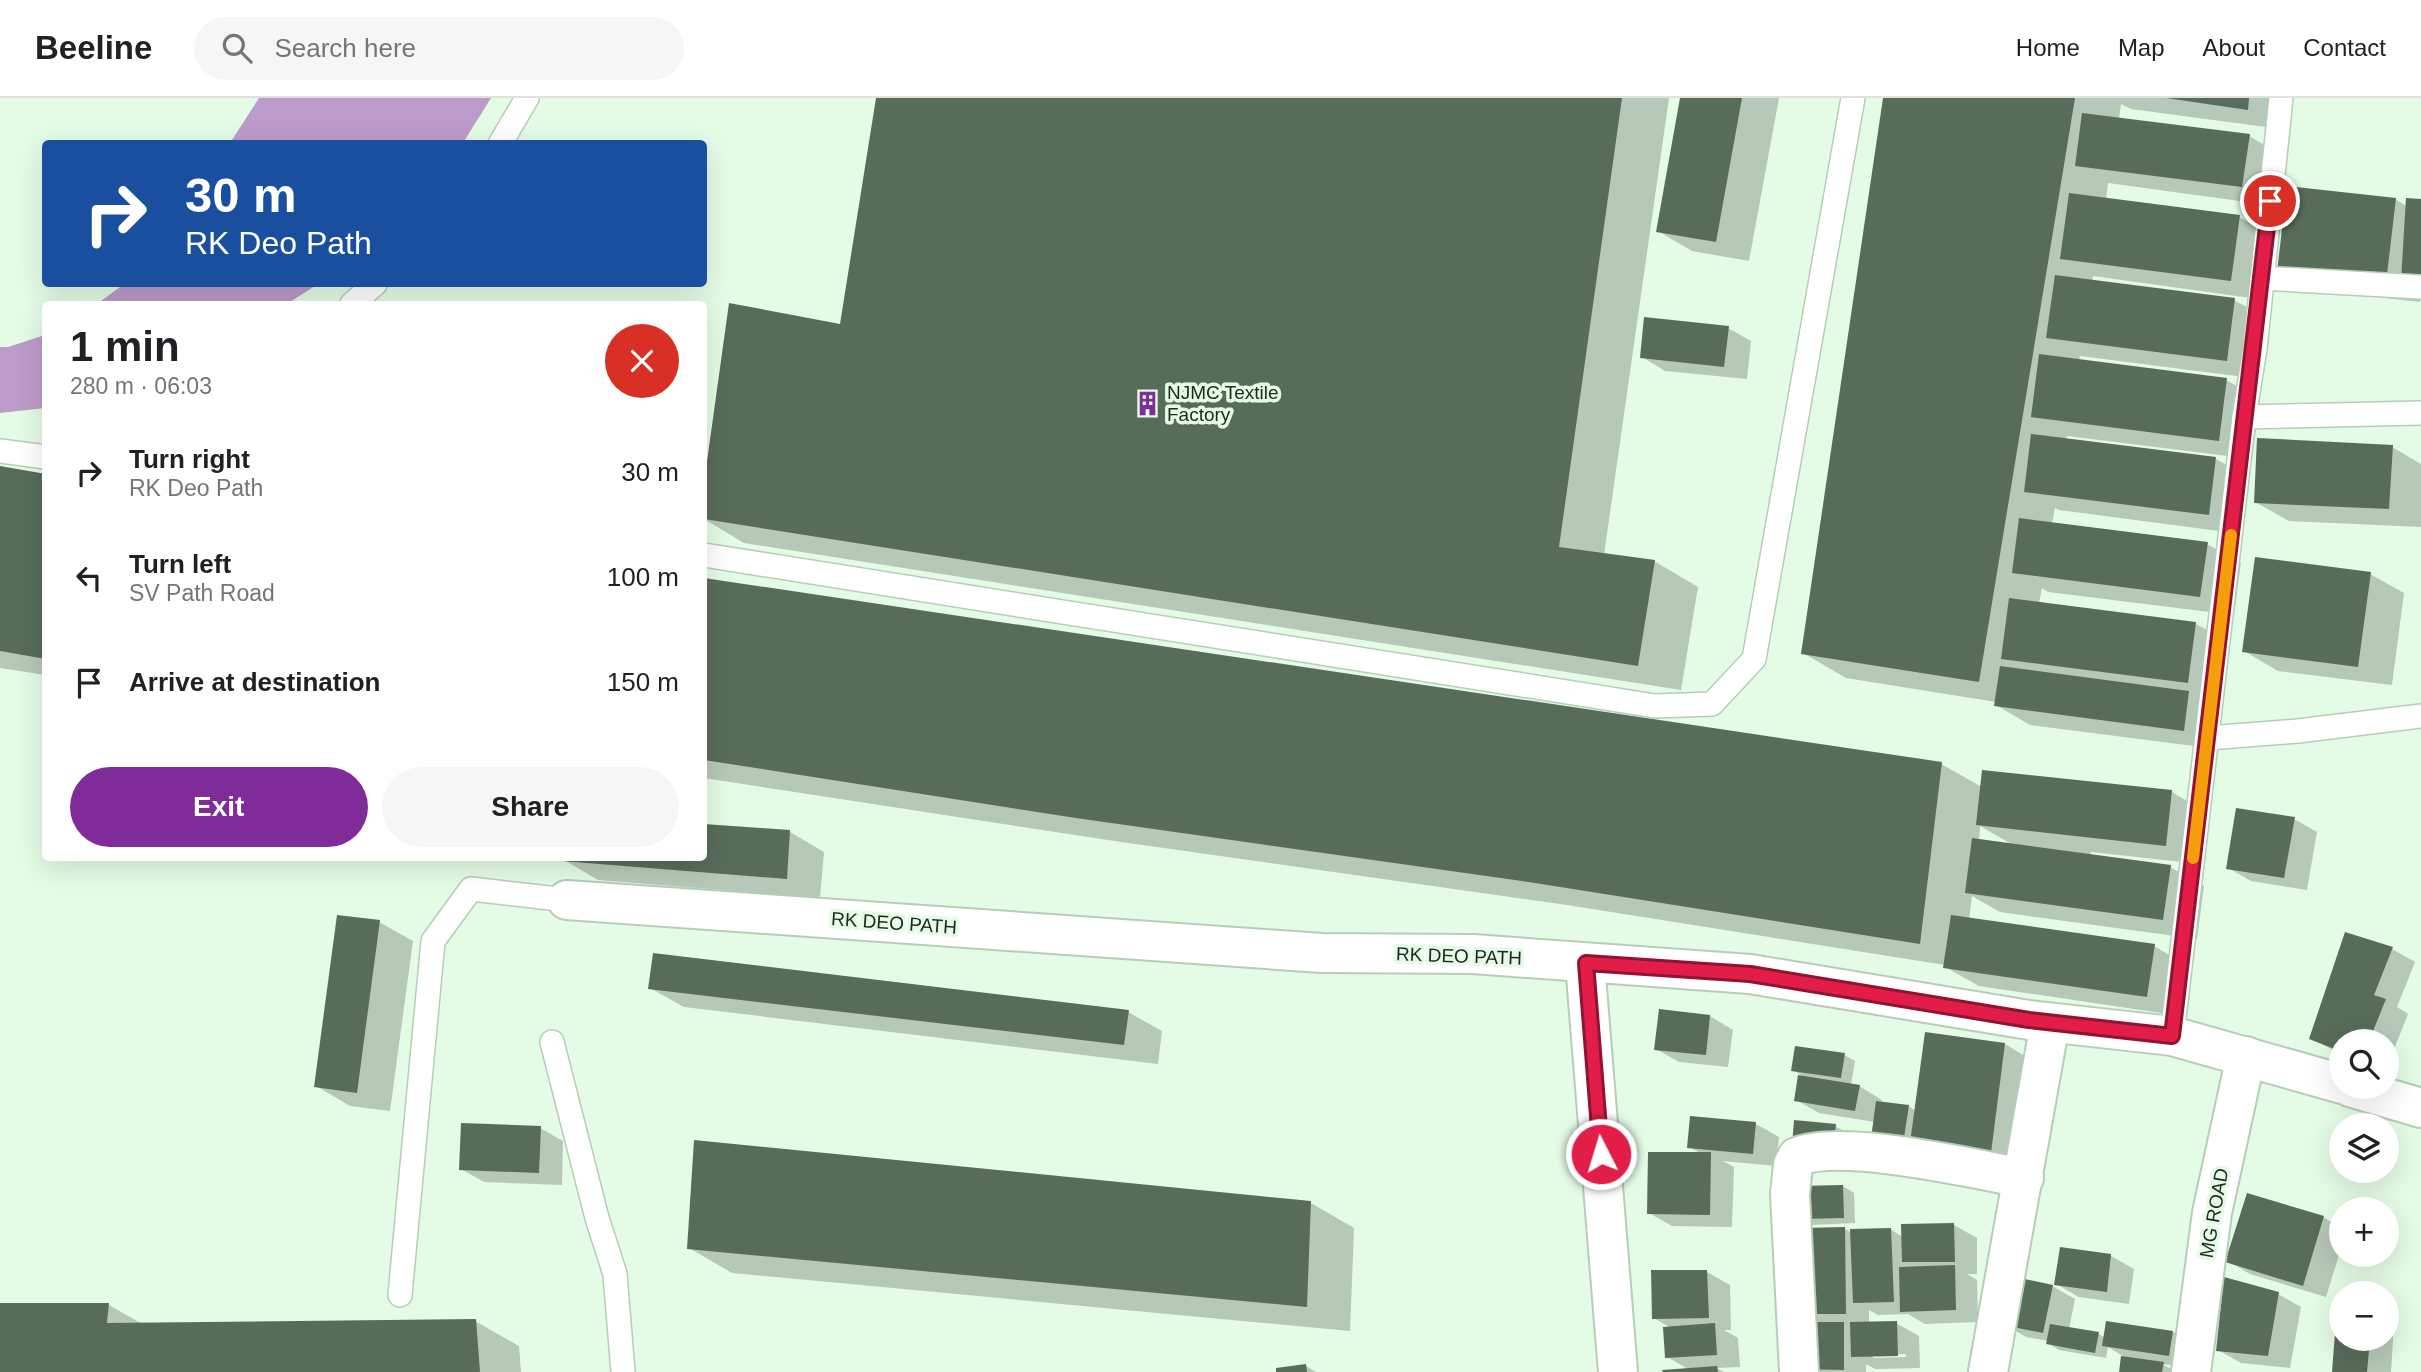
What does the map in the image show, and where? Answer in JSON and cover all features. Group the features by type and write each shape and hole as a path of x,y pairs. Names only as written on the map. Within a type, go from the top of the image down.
{"street":[{"name":"RK DEO PATH","path":"568,900 1322,953 1473,954 1750,974 2050,1023 2172,1036 2329,1080"},
{"path":"1586,963 1618,1372"},
{"path":"1988,1372 2050,1023"},
{"name":"MG ROAD","path":"2191,1372 2212,1213 2246,1056"},
{"path":"2391,1099 2421,1108"},
{"path":"1799,1372 1790,1194 1793,1165 1797,1157 1805,1153 1854,1151 1926,1160 2024,1178"}],"lane":[{"path":"502,140 527,98"},
{"path":"707,555 1655,706 1712,704 1754,659 1853,98"},
{"path":"2172,1036 2244,417 2263,278 2281,98"},
{"path":"2263,278 2421,287"},
{"path":"355,301 372,287"},
{"path":"2244,417 2421,413"},
{"path":"6,452 42,447"},
{"path":"6,452 42,456"},
{"path":"2208,738 2298,731 2421,716"},
{"path":"400,1295 433,941 471,889 568,900"},
{"path":"552,1042 597,1217 615,1274 623,1372"}],"shaded area":[{"path":"259,98 491,98 465,140 232,140"},
{"path":"120,287 313,287 292,301 101,301"},
{"path":"42,336 42,408 0,413 0,347"}],"building":[{"name":"NJMC Textile Factory","path":"876,98 1622,98 1559,547 1655,560 1638,666 707,519 707,461 729,303 840,324"},
{"path":"1680,98 1742,98 1716,242 1656,232"},
{"path":"1883,98 2075,98 1979,682 1801,654"},
{"path":"2166,98 2249,98 2248,110"},
{"path":"2082,113 2250,134 2242,187 2075,166"},
{"path":"2287,186 2396,198 2386,283 2277,272"},
{"path":"2069,193 2240,215 2231,281 2060,259"},
{"path":"2406,198 2421,199 2421,282 2401,281"},
{"path":"2055,275 2235,298 2227,361 2046,338"},
{"path":"1644,317 1729,326 1724,367 1640,358"},
{"path":"2039,354 2227,378 2219,441 2031,417"},
{"path":"2031,434 2216,457 2209,515 2024,492"},
{"path":"2257,438 2393,445 2389,509 2254,503"},
{"path":"0,466 42,473 42,658 0,651"},
{"path":"2019,518 2208,542 2200,597 2012,573"},
{"path":"2255,557 2371,572 2358,667 2242,652"},
{"path":"707,578 1942,762 1920,944 1522,881 1076,818 707,760"},
{"path":"2009,598 2196,622 2188,683 2001,659"},
{"path":"2000,666 2189,691 2184,731 1994,706"},
{"path":"1982,770 2172,790 2166,846 1976,825"},
{"path":"2236,808 2295,817 2284,878 2226,869"},
{"path":"707,824 790,830 787,879 562,861 707,861"},
{"path":"1972,838 2171,865 2163,920 1965,893"},
{"path":"337,915 380,920 357,1093 314,1087"},
{"path":"1951,915 2155,944 2147,997 1943,968"},
{"path":"2345,932 2393,947 2374,995 2386,999 2374,1029 2329,1029 2329,1047 2309,1039"},
{"path":"653,953 1129,1010 1124,1045 648,989"},
{"path":"1659,1009 1710,1015 1706,1055 1654,1050"},
{"path":"1925,1032 2005,1043 1991,1153 1910,1143"},
{"path":"1795,1046 1845,1053 1841,1078 1791,1071"},
{"path":"1798,1075 1860,1085 1855,1111 1794,1101"},
{"path":"1876,1101 1909,1105 1902,1151 1870,1146"},
{"path":"1690,1116 1756,1122 1753,1154 1687,1148"},
{"path":"1794,1120 1836,1124 1833,1150 1792,1145"},
{"path":"461,1123 541,1126 539,1173 459,1170"},
{"path":"694,1140 1311,1201 1307,1307 687,1249"},
{"path":"1648,1152 1711,1152 1710,1215 1647,1214"},
{"path":"1843,1185 1844,1218 1799,1219 1798,1186"},
{"path":"2247,1193 2324,1216 2303,1286 2225,1262"},
{"path":"1954,1223 1955,1262 1902,1262 1901,1224"},
{"path":"1845,1227 1846,1314 1801,1314 1801,1228"},
{"path":"1891,1228 1894,1302 1853,1303 1850,1229"},
{"path":"2060,1247 2111,1254 2107,1292 2054,1285"},
{"path":"1955,1265 1956,1310 1900,1312 1899,1267"},
{"path":"1651,1270 1707,1270 1709,1318 1652,1319"},
{"path":"2011,1276 2053,1285 2043,1333 2002,1325"},
{"path":"2224,1277 2279,1292 2268,1356 2216,1351"},
{"path":"0,1303 109,1303 107,1323 476,1319 480,1372 0,1372"},
{"path":"1897,1321 1898,1356 1851,1357 1850,1322"},
{"path":"2106,1321 2173,1331 2169,1356 2102,1346"},
{"path":"1801,1322 1844,1322 1844,1370 1801,1369"},
{"path":"1715,1323 1717,1355 1665,1358 1663,1327"},
{"path":"2050,1324 2099,1332 2095,1353 2046,1344"},
{"path":"2334,1351 2369,1351 2367,1372 2332,1372"},
{"path":"2121,1356 2164,1362 2162,1372 2119,1372"},
{"path":"1306,1364 1307,1372 1276,1372 1276,1368"},
{"path":"1717,1366 1718,1372 1662,1370"}],"slow traffic":[{"path":"2193,858 2231,535"}],"place":[{"name":"NJMC Textile Factory","path":"1147,403"}],"route":[{"path":"1601,1154 1586,963 1750,974 2029,1020 2172,1036 2244,417 2255,349 2270,201"}]}
